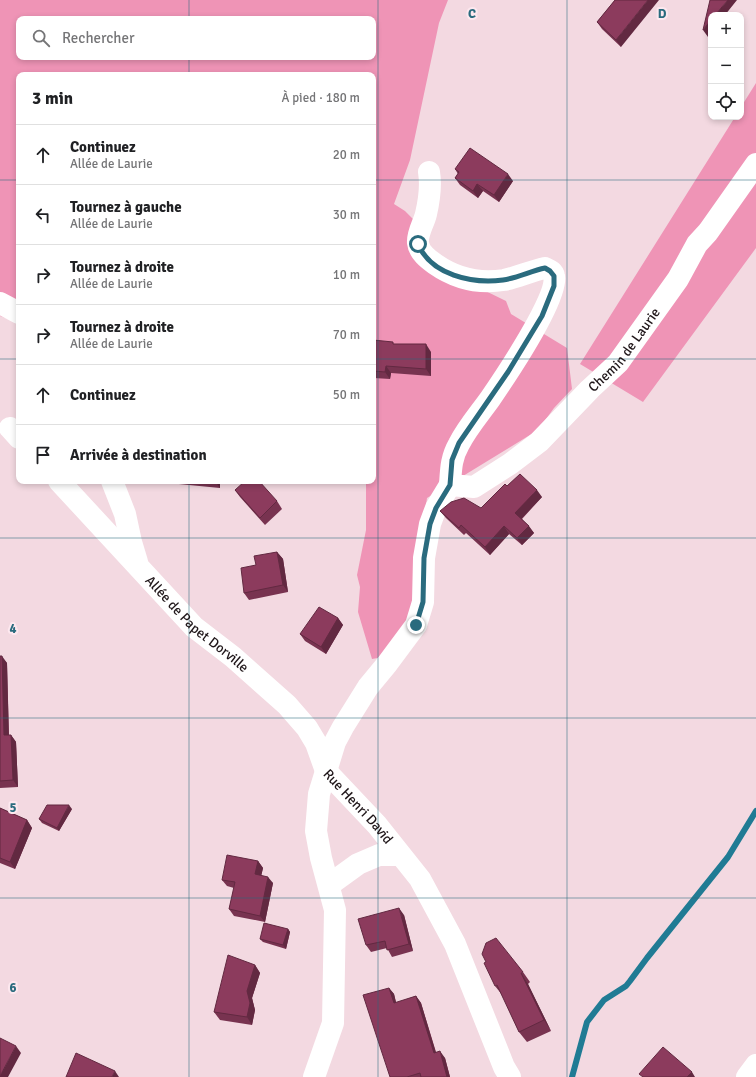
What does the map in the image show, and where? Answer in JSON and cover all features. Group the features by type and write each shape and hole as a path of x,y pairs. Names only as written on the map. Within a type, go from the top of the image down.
{"street":[{"name":"Chemin de Laurie","path":"450,485 474,487 510,464 539,442 590,389 618,363 678,278 697,244 708,232 756,164"},
{"path":"326,771 335,742 352,711 368,687 416,625 423,602 424,558 430,524 436,508 450,485 452,460 459,443 508,372 542,316 554,286 554,276 545,268 504,280 483,282 458,277 446,272 422,254 418,244 419,234 426,214 430,179 429,172"},
{"path":"0,303 16,311"},
{"name":"Allée de Papet Dorville","path":"62,484 194,627 233,657 287,705 307,728 316,743 326,771"},
{"path":"113,484 125,514 131,542 139,567"},
{"name":"Rue Henri David","path":"326,771 377,826 420,879 455,944 504,1067 510,1077"},
{"name":"Rue Henri David","path":"314,1077 333,1023 335,910 320,858 316,831 319,794 326,771"},
{"path":"329,885 358,864 379,855 400,855"},
{"path":"747,1077 756,1065"}],"shaded area":[{"path":"0,0 448,0 439,23 410,160 394,204 405,211 415,221 412,255 506,301 511,314 567,348 572,389 554,408 538,430 427,498 412,601 413,616 383,657 372,659 358,612 360,587 357,575 366,530 366,484 376,484 376,72 16,72 16,322 0,316"},
{"path":"756,83 756,248 643,402 580,364 733,120 744,120 744,102"}],"building":[{"path":"615,0 648,0 616,40 597,22"},
{"path":"710,0 728,0 718,12 708,12 708,24 703,30"},
{"path":"470,148 508,174 494,195 477,184 473,191 455,178 459,172 455,169"},
{"path":"376,340 393,342 393,344 426,344 426,369 386,366 385,372 376,371"},
{"path":"520,474 537,490 515,513 529,526 517,538 504,526 485,547 461,525 459,528 440,511 451,502 464,498 481,508 505,484 507,486"},
{"path":"242,484 262,484 277,501 260,518 235,490"},
{"path":"277,552 283,585 244,593 241,568 256,565 254,556"},
{"path":"319,607 338,618 321,647 300,634"},
{"path":"0,656 2,656 4,735 11,735 13,780 0,781"},
{"path":"47,805 69,805 57,828 39,819"},
{"path":"0,808 27,820 10,862 0,858"},
{"path":"227,855 258,861 255,874 268,877 260,916 229,909 235,882 222,880"},
{"path":"399,908 409,944 387,950 385,941 366,945 358,919"},
{"path":"264,923 288,929 283,945 260,939"},
{"path":"496,938 523,972 521,973 544,1020 519,1032 497,985 495,986 484,963 486,962 482,954 486,943"},
{"path":"228,955 255,965 247,991 250,1003 247,1017 214,1012"},
{"path":"389,988 394,1003 416,996 434,1053 440,1051 447,1077 421,1077 420,1073 407,1077 390,1077 363,995"},
{"path":"0,1038 16,1046 0,1076"},
{"path":"663,1047 692,1072 687,1077 643,1077 639,1074"},
{"path":"76,1053 115,1071 112,1077 66,1077"}],"waterway":[{"path":"572,1077 587,1022 604,1000 626,986 728,857 756,811"}],"route":[{"path":"416,625 423,602 424,558 430,524 441,498 450,485 452,460 459,443 508,372 542,316 554,286 554,276 545,268 504,280 483,282 458,277 446,272 431,262 422,254 418,244"}]}
